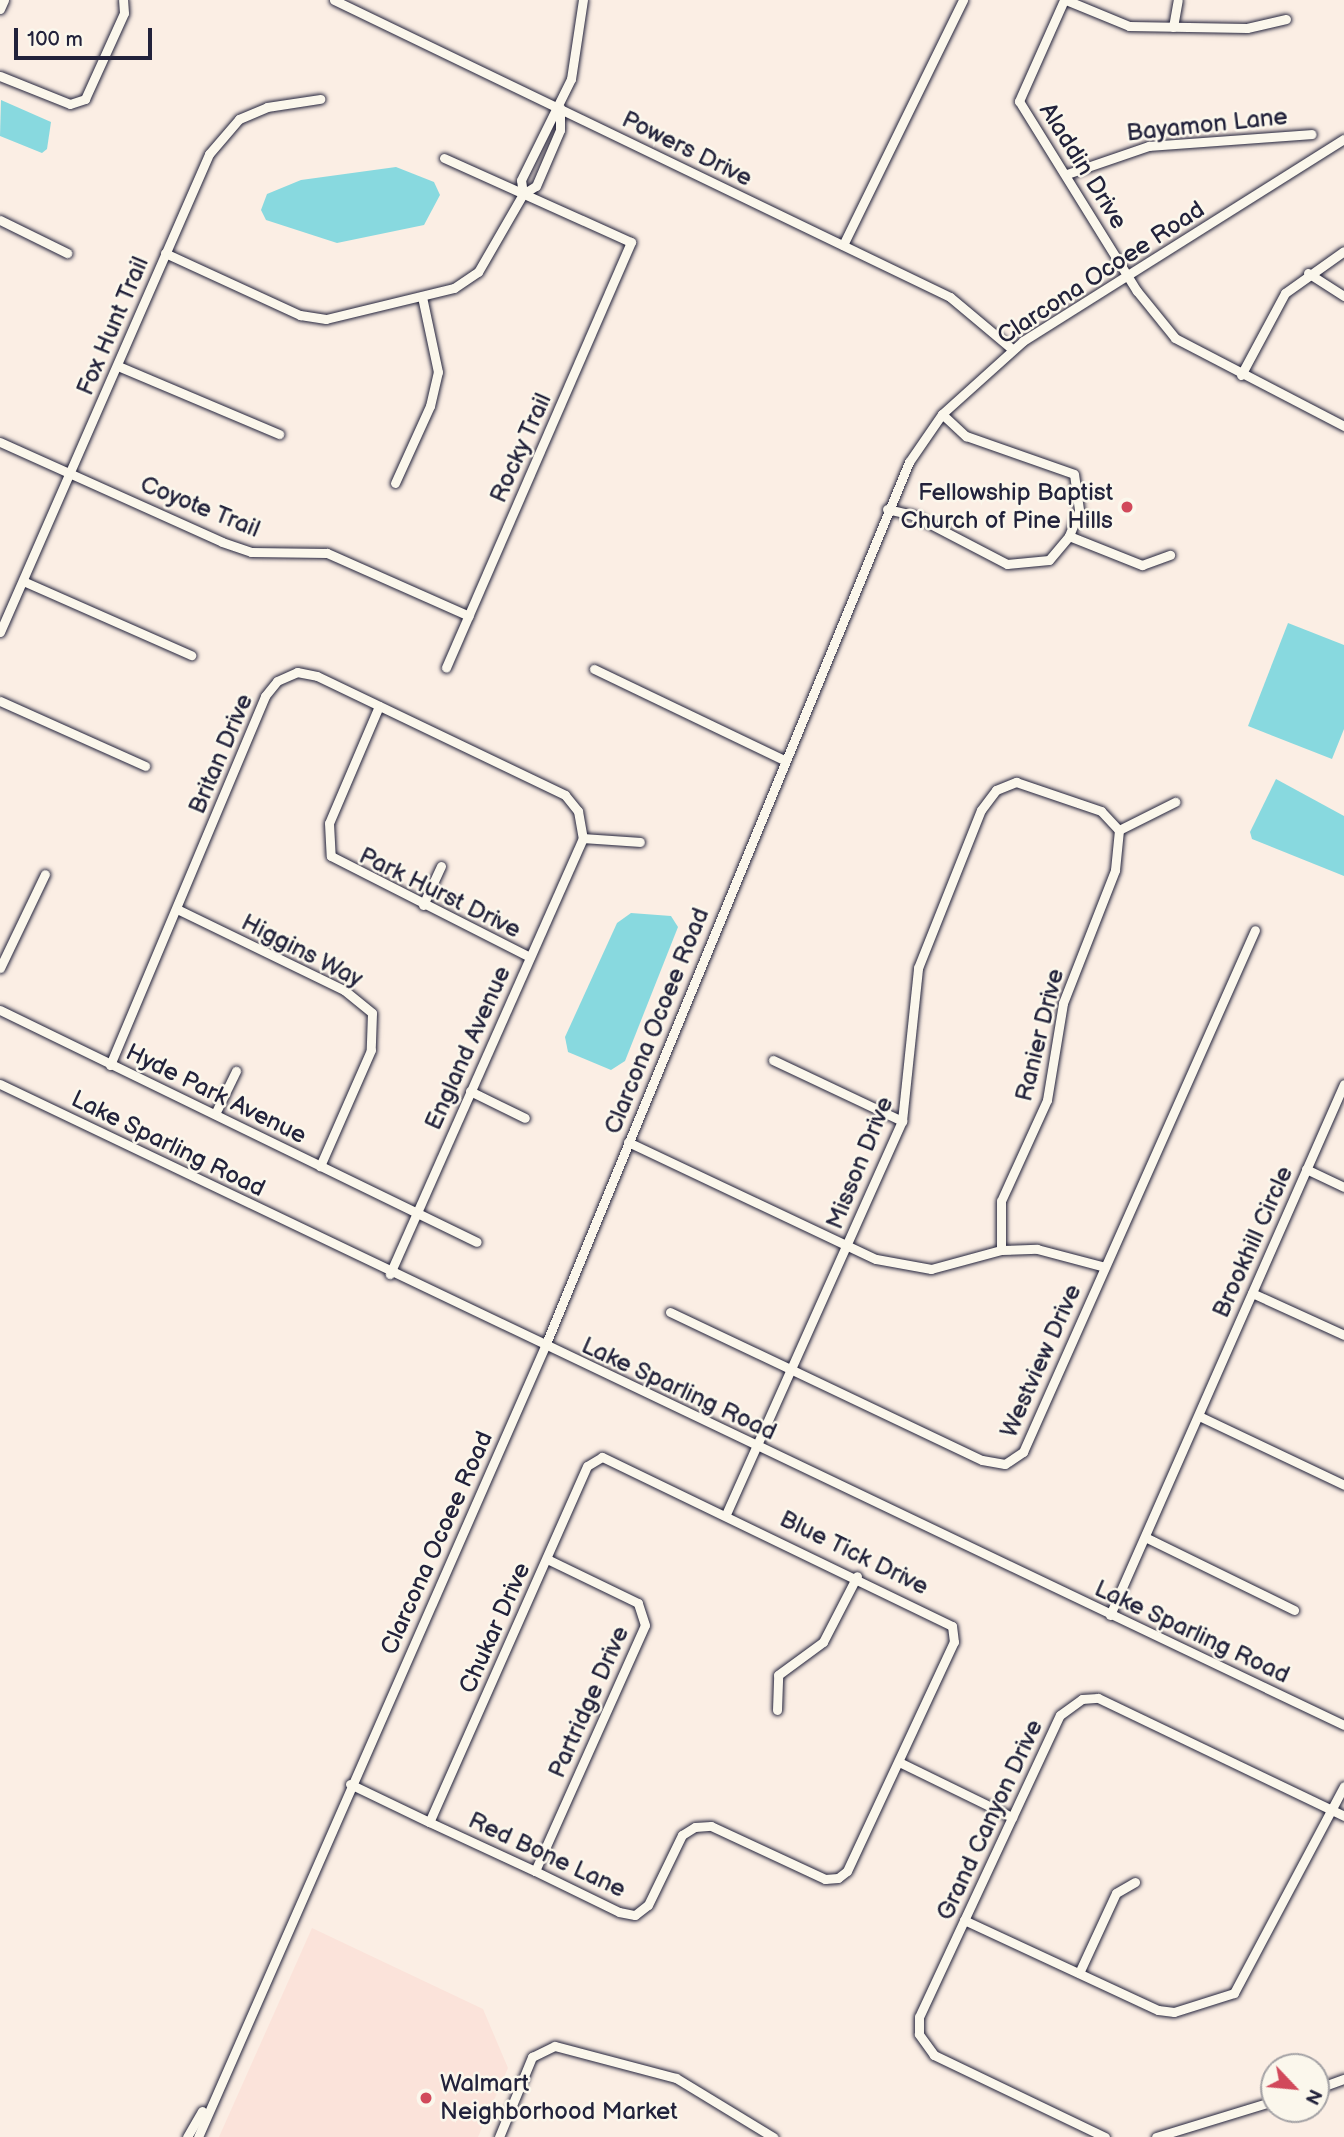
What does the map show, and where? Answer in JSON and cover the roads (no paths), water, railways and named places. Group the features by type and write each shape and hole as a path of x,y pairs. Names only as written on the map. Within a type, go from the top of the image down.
{"street":[{"path":"0,9 4,0"},
{"path":"0,76 70,104 85,99 124,13 123,0"},
{"name":"Powers Drive","path":"334,0 356,5 560,108 950,297 1012,349"},
{"path":"165,253 300,315 339,317 454,288 478,272 523,194 536,186 555,141 583,0"},
{"path":"843,245 963,0"},
{"path":"1065,0 1129,26 1247,28 1286,19"},
{"name":"Aladdin Drive","path":"1065,0 1019,101 1067,174 1128,276 1175,338 1344,426"},
{"path":"1173,27 1178,0"},
{"name":"Fox Hunt Trail","path":"0,632 165,253 220,137 267,107 320,99"},
{"path":"523,194 521,180 560,108"},
{"name":"Bayamon Lane","path":"1067,174 1149,146 1312,134"},
{"name":"Clarcona Ocoee Road","path":"198,2137 213,2092 545,1346 887,509 942,414 1012,349 1344,139"},
{"path":"444,158 523,194"},
{"name":"Rocky Trail","path":"446,668 631,242 523,194"},
{"path":"0,220 67,253"},
{"path":"1241,374 1270,312 1308,273 1344,251"},
{"path":"1308,273 1344,296"},
{"path":"395,483 430,406 438,372 422,297"},
{"path":"118,366 279,434"},
{"path":"887,509 913,515 1007,564 1049,560 1069,536 1079,511 1074,474 966,436 942,414"},
{"name":"Coyote Trail","path":"0,442 251,552 327,553 469,616"},
{"path":"1069,536 1142,565 1170,555"},
{"path":"23,581 191,655"},
{"path":"594,669 784,760"},
{"name":"Britan Drive","path":"110,1065 265,696 277,681 297,672 317,676 565,796 578,811 583,838"},
{"path":"0,701 145,766"},
{"name":"Park Hurst Drive","path":"379,706 327,841 341,866 530,957"},
{"name":"Misson Drive","path":"727,1512 902,1121 918,968 981,810 996,790 1016,782 1040,786 1101,811 1119,830"},
{"path":"1119,830 1175,802"},
{"name":"Ranier Drive","path":"1001,1250 1002,1201 1047,1100 1063,1003 1115,870 1119,830"},
{"path":"583,838 640,842"},
{"name":"England Avenue","path":"390,1274 583,838"},
{"path":"423,905 441,866"},
{"path":"0,968 44,874"},
{"name":"Higgins Way","path":"177,909 344,990 372,1013 371,1050 320,1166"},
{"name":"Westview Drive","path":"670,1312 982,1461 1005,1464 1023,1452 1035,1432 1105,1267 1255,930"},
{"name":"Hyde Park Avenue","path":"0,1010 477,1242"},
{"path":"773,1060 902,1121"},
{"path":"215,1114 236,1071"},
{"name":"Lake Sparling Road","path":"0,1084 390,1274 1344,1725"},
{"name":"Brookhill Circle","path":"1110,1615 1344,1084"},
{"path":"470,1091 525,1118"},
{"path":"628,1142 847,1247 931,1269 1001,1250 1072,1254 1105,1267"},
{"path":"1306,1169 1344,1187"},
{"path":"1252,1293 1344,1335"},
{"path":"1199,1416 1344,1485"},
{"name":"Blue Tick Drive","path":"602,1457 727,1512 953,1626 954,1642 899,1762"},
{"name":"Chukar Drive","path":"429,1822 587,1466 602,1457"},
{"path":"1145,1537 1294,1610"},
{"name":"Partridge Drive","path":"535,1871 645,1625 638,1603 547,1559"},
{"path":"777,1710 778,1675 824,1643 857,1576"},
{"name":"Grand Canyon Drive","path":"1105,2137 924,2046 919,2017 1060,1715 1082,1699 1098,1699 1344,1816"},
{"path":"899,1762 1012,1817"},
{"name":"Red Bone Lane","path":"350,1784 635,1915 648,1905 682,1835 711,1826 825,1878 838,1878 847,1871 899,1762"},
{"path":"964,1920 1158,2010 1174,2012 1234,1993 1344,1786"},
{"path":"1079,1973 1116,1893 1135,1882"},
{"path":"499,2137 532,2057 555,2046 596,2062 676,2078 773,2137"},
{"name":"Clarcona Ocoee Road","path":"187,2137 213,2092"},
{"path":"1156,2137 1260,2105"}],"water":[{"path":"1,100 51,122 47,149 42,153 0,136"},
{"path":"396,167 434,182 440,195 424,225 337,243 266,220 261,210 267,194 301,180"},
{"path":"1288,623 1344,645 1344,729 1332,759 1248,726"},
{"path":"1276,779 1344,816 1344,876 1252,839 1250,832"},
{"path":"631,913 671,916 678,927 625,1061 611,1070 568,1052 565,1037 617,923"}],"place":[{"name":"Fellowship Baptist Church of Pine Hills","path":"1127,507"},
{"name":"Walmart Neighborhood Market","path":"426,2098"}]}
